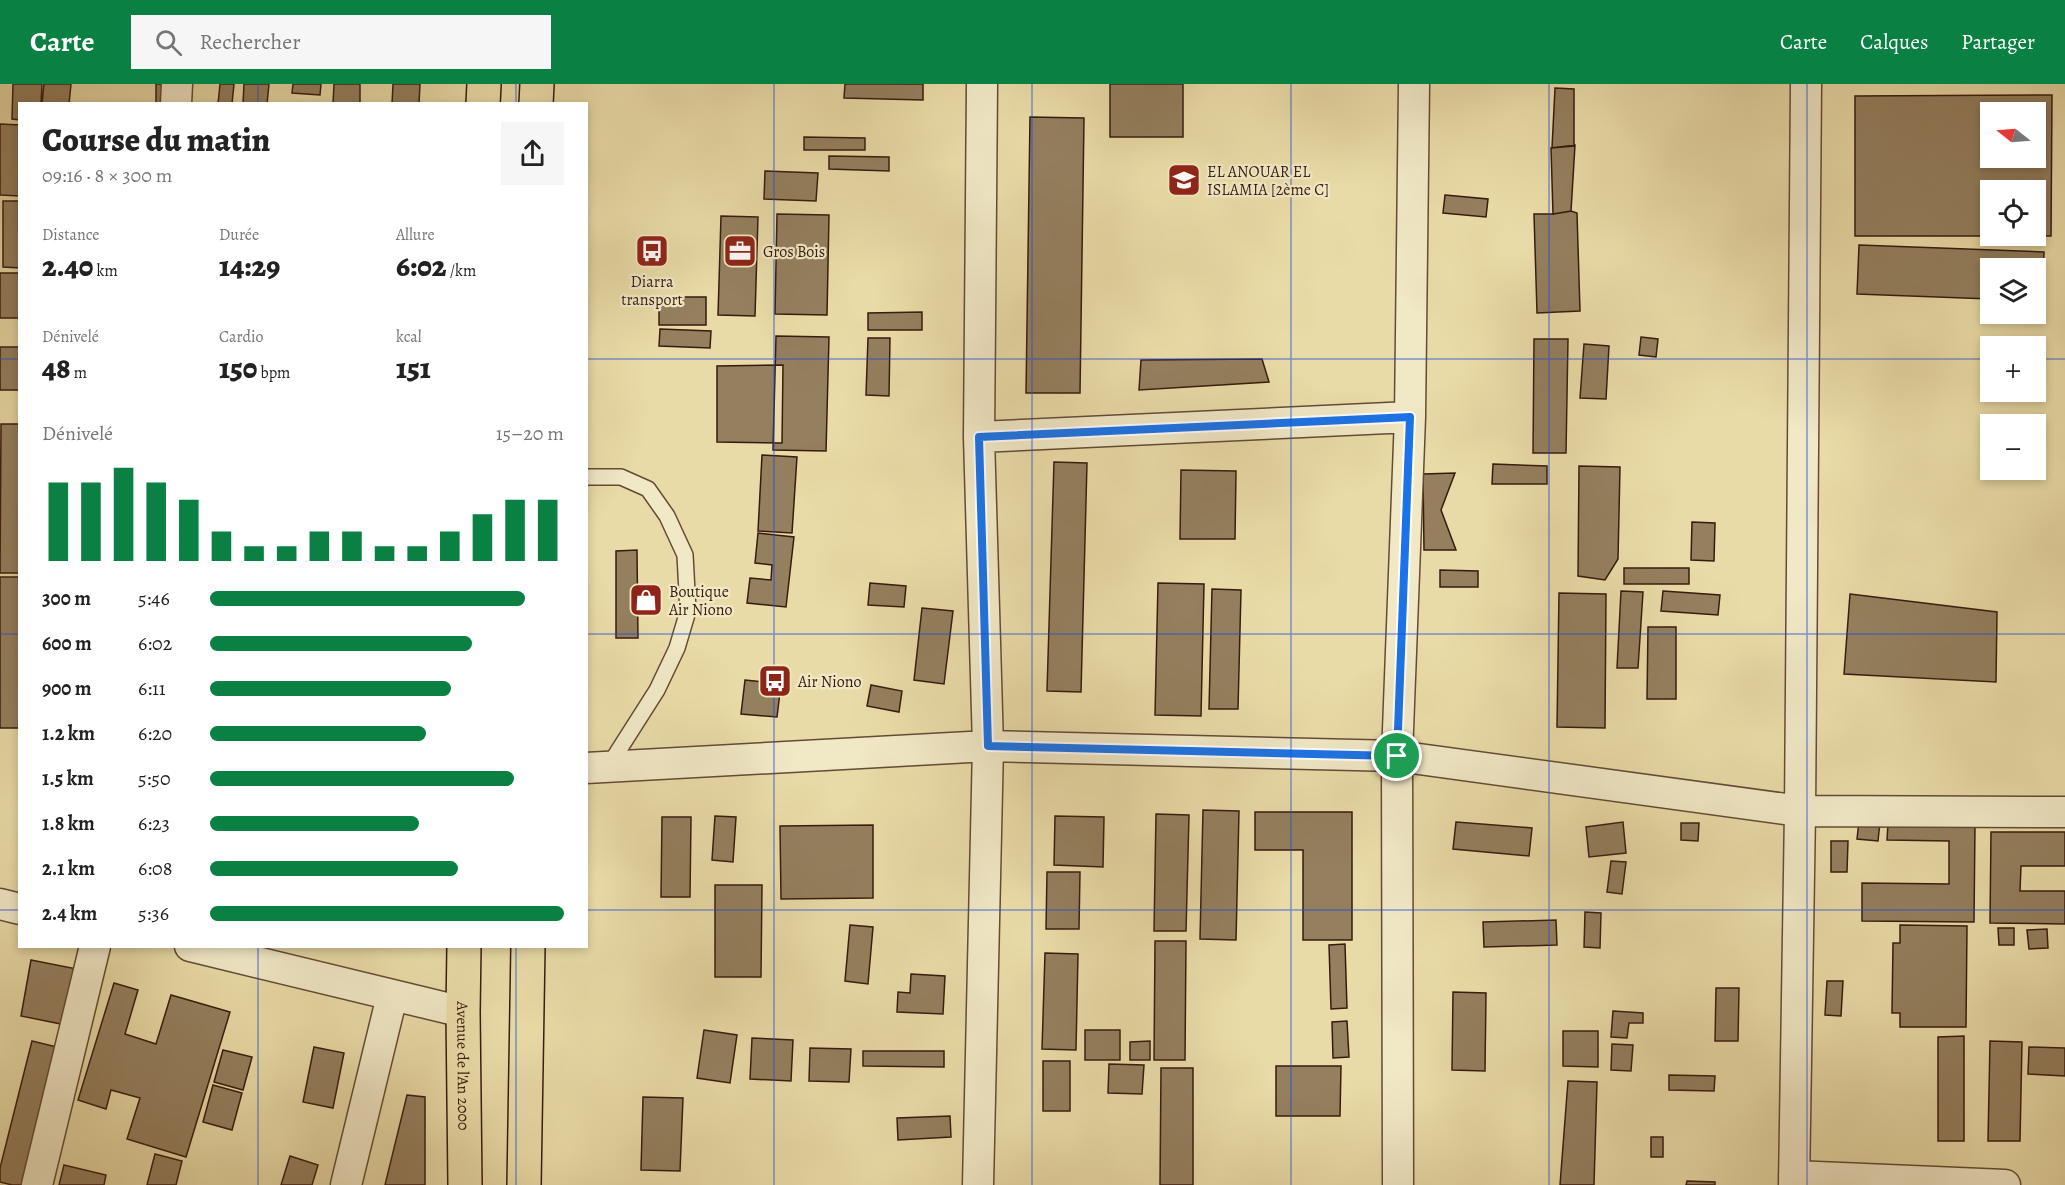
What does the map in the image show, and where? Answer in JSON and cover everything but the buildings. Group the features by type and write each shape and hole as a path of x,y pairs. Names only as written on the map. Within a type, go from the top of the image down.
{"main road":[{"path":"483,84 483,102"},
{"path":"537,84 537,102"},
{"name":"Avenue de l'An 2000","path":"464,948 465,1185"},
{"path":"524,1185 528,948"}],"street":[{"path":"176,102 177,84"},
{"path":"978,1185 988,746 979,437 982,84"},
{"path":"1398,1185 1397,756 1410,417 1414,84"},
{"path":"1806,84 1800,811 1794,1180 2005,1185"},
{"path":"979,437 1410,417"},
{"path":"597,767 988,746 1397,756 1800,811 2065,812"},
{"path":"0,904 18,908"},
{"path":"37,1185 95,948"},
{"path":"198,948 463,1012"},
{"path":"346,1185 392,996"}],"lane":[{"path":"588,477 621,477 648,489 667,516 685,555 688,611 677,648 657,690 597,767"}],"place":[{"name":"EL ANOUAR EL ISLAMIA [2ème C]","path":"1184,180"},
{"name":"Diarra transport","path":"652,251"},
{"name":"Gros Bois","path":"740,251"},
{"name":"Boutique Air Niono","path":"646,600"},
{"name":"Air Niono","path":"775,681"}],"route":[{"path":"1410,417 1397,756 988,746 979,437 1410,417"}]}
